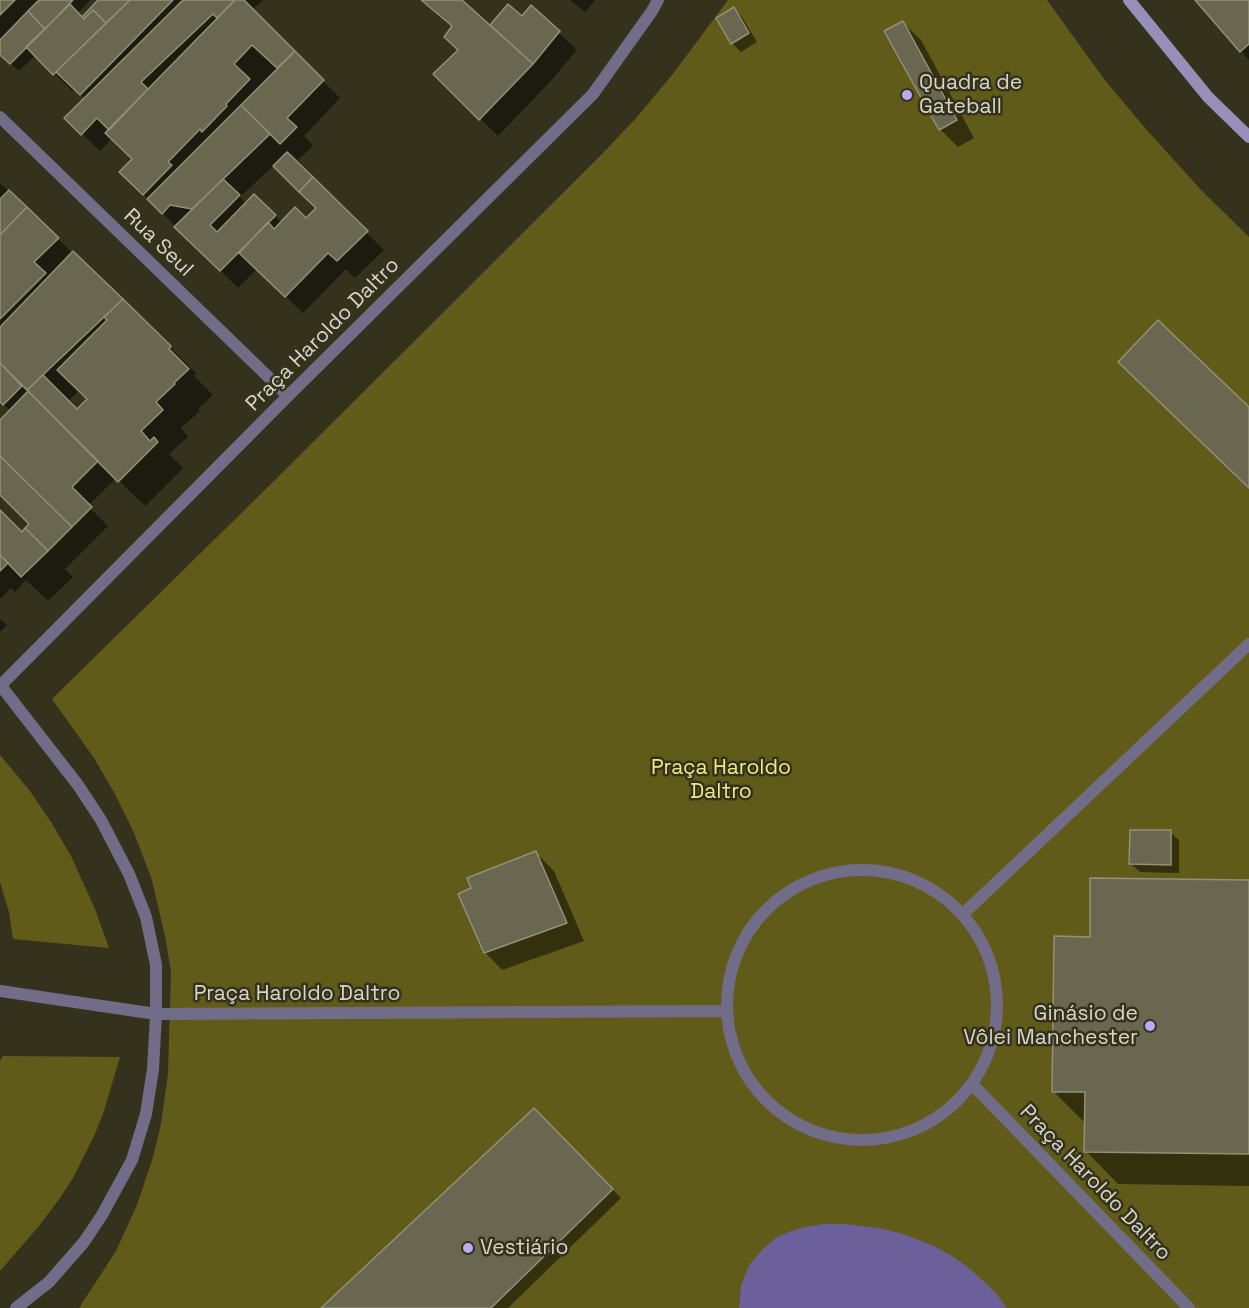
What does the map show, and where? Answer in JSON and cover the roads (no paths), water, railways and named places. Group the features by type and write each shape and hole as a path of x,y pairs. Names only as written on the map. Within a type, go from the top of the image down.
{"street":[{"name":"Praça Haroldo Daltro","path":"156,1014 156,966 146,917 129,874 101,820 78,785 0,686 593,94 658,0"},
{"path":"1129,0 1208,97 1249,137"},
{"name":"Rua Seul","path":"0,117 288,396"},
{"path":"963,914 1249,644"},
{"path":"851,869 892,873 931,888 963,914 987,953 998,998 993,1044 973,1085 943,1115 906,1135 866,1141 824,1136 786,1118 755,1090 735,1053 726,1011 731,970 747,932 775,900 810,879 851,869"},
{"name":"Praça Haroldo Daltro","path":"0,991 156,1014 726,1011"},
{"path":"16,1308 49,1282 84,1242 102,1215 132,1160 146,1113 153,1069 156,1014"},
{"name":"Praça Haroldo Daltro","path":"973,1085 1189,1308"}],"place":[{"name":"Quadra de Gateball","path":"907,95"},
{"name":"Ginásio de Vôlei Manchester","path":"1150,1026"},
{"name":"Vestiário","path":"468,1248"}]}
